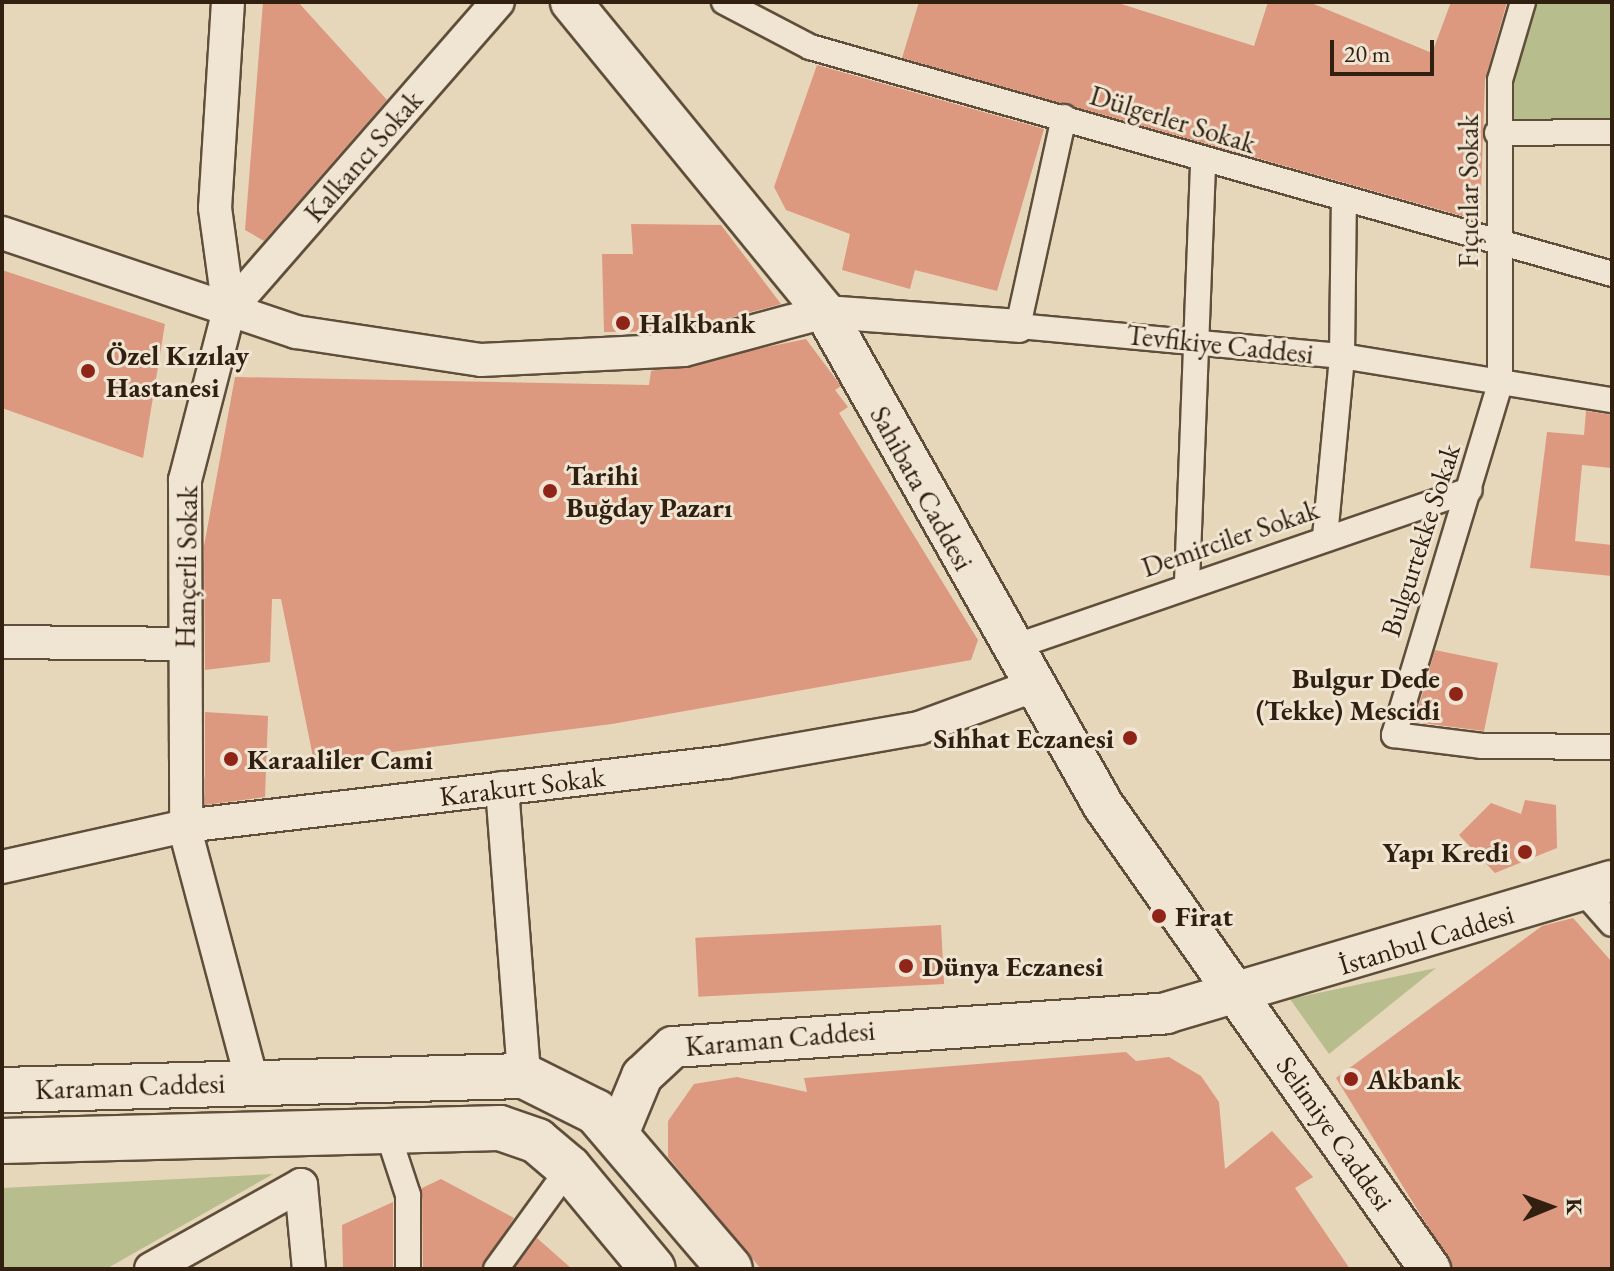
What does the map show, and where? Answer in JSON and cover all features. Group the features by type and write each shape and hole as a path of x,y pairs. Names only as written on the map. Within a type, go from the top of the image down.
{"main road":[{"name":"Karaman Caddesi","path":"2,1090 524,1076 570,1094 618,1134"},
{"name":"Karaman Caddesi","path":"2,1141 386,1128 500,1128 537,1141 569,1168 653,1269"},
{"path":"618,1134 730,1269"}],"street":[{"name":"Hançerli Sokak","path":"228,2 215,208 229,310 185,480 185,826 252,1081"},
{"name":"Kalkancı Sokak","path":"229,310 498,2"},
{"name":"Sahibata Caddesi","path":"571,2 825,312 1011,648 1036,685 1103,805 1241,996"},
{"name":"Dülgerler Sokak","path":"724,2 810,47 1064,117 1203,161 1612,274"},
{"name":"Fıçıcılar Sokak","path":"1500,384 1496,240 1500,80 1523,2"},
{"path":"1018,326 1064,117"},
{"path":"1497,133 1612,132"},
{"path":"1187,582 1193,340 1203,161"},
{"path":"1325,537 1342,356 1344,200"},
{"name":"Tevfikiye Caddesi","path":"2,233 296,332 481,360 684,350 825,312 1193,340 1342,356 1612,400"},
{"name":"Bulgurtekke Sokak","path":"1500,384 1470,490 1416,645 1394,735 1482,746 1612,747"},
{"name":"Demirciler Sokak","path":"1011,648 1187,582 1470,490"},
{"path":"2,642 185,644"},
{"name":"Karakurt Sokak","path":"2,867 185,826 726,762 919,728 1036,685"},
{"path":"502,788 524,1076"},
{"path":"1597,886 1612,924"},
{"name":"İstanbul Caddesi","path":"1241,996 1597,886"},
{"name":"Karaman Caddesi","path":"618,1134 642,1076 673,1047 1166,1013 1241,996"},
{"name":"Selimiye Caddesi","path":"1241,996 1430,1269"},
{"path":"386,1128 408,1195 408,1269"},
{"path":"496,1269 569,1168"},
{"path":"151,1269 301,1185 309,1269"}],"green space":[{"path":"1533,2 1612,2 1612,124 1508,124 1510,80"},
{"path":"1436,968 1329,1054 1290,999"},
{"path":"273,1174 106,1269 2,1269 2,1188"}],"building":[{"path":"263,2 298,2 387,100 264,241 245,230"},
{"path":"919,2 1115,2 1254,46 1268,2 1309,2 1432,53 1451,2 1507,2 1485,80 1480,221 902,58"},
{"path":"817,65 1044,129 997,291 915,270 910,289 842,270 850,234 786,210 774,187"},
{"path":"631,224 721,225 781,304 681,331 604,332 602,254 633,254"},
{"name":"Özel Kızılay Hastanesi","path":"2,270 165,324 143,458 2,408"},
{"name":"Tarihi Buğday Pazarı","path":"806,339 841,386 835,390 848,407 839,413 978,640 971,660 612,724 314,762 281,599 272,599 270,662 205,670 204,546 235,377 649,385 651,371"},
{"path":"1586,411 1612,415 1612,468 1582,465 1575,541 1612,545 1612,576 1530,568 1547,432 1584,435"},
{"name":"Bulgur Dede (Tekke) Mescidi","path":"1435,650 1498,663 1484,731 1414,722"},
{"name":"Karaaliler Cami","path":"205,712 268,716 265,797 205,805"},
{"path":"1525,800 1556,805 1557,848 1495,873 1459,835 1491,803 1521,814"},
{"path":"1573,918 1612,962 1612,1269 1454,1269 1336,1078 1542,926"},
{"path":"941,925 944,984 698,997 695,938"},
{"path":"1126,1052 1136,1061 1169,1057 1201,1076 1219,1102 1225,1169 1272,1131 1313,1177 1295,1188 1350,1269 761,1269 668,1157 668,1121 694,1084 737,1077 807,1092 804,1078"},
{"path":"441,1179 514,1218 481,1269 423,1269 422,1188"},
{"path":"393,1202 393,1269 343,1269 342,1225"},
{"path":"537,1238 572,1269 514,1269"}],"place":[{"name":"Halkbank","path":"623,323"},
{"name":"Özel Kızılay Hastanesi","path":"88,371"},
{"name":"Tarihi Buğday Pazarı","path":"550,491"},
{"name":"Bulgur Dede (Tekke) Mescidi","path":"1456,694"},
{"name":"Sıhhat Eczanesi","path":"1130,738"},
{"name":"Karaaliler Cami","path":"231,759"},
{"name":"Yapı Kredi","path":"1525,852"},
{"name":"Firat","path":"1159,916"},
{"name":"Dünya Eczanesi","path":"906,966"},
{"name":"Akbank","path":"1351,1079"}]}
